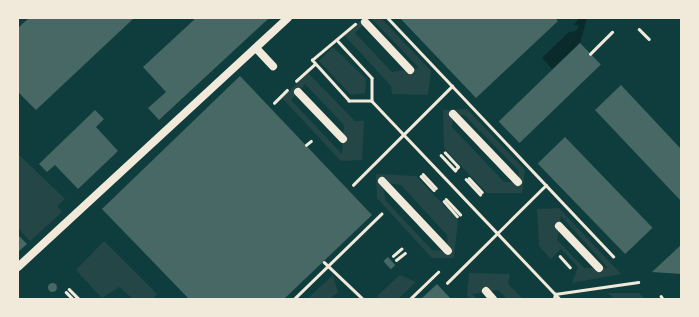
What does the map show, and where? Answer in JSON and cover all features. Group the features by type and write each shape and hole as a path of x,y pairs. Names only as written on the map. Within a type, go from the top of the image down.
{"main road":[{"path":"18,267 288,18"},
{"path":"363,20 410,70"},
{"path":"256,48 273,66"},
{"path":"298,92 343,140"},
{"path":"453,114 518,182"},
{"path":"382,181 448,251"},
{"path":"559,226 599,268"},
{"path":"486,292 493,299"}],"path":[{"path":"388,18 613,256"},
{"path":"363,20 338,41 332,41 312,60 348,101 372,101"},
{"path":"639,29 649,39"},
{"path":"590,54 612,32"},
{"path":"338,41 372,78 372,101 560,299"},
{"path":"353,185 452,86"},
{"path":"306,145 311,141"},
{"path":"441,155 455,170 458,167 444,153"},
{"path":"422,175 435,189"},
{"path":"467,179 481,193"},
{"path":"447,283 546,184"},
{"path":"445,200 459,215"},
{"path":"294,299 330,266 381,214"},
{"path":"393,256 401,249"},
{"path":"396,260 405,253"},
{"path":"560,256 570,267"},
{"path":"324,262 364,299"},
{"path":"410,299 438,272"},
{"path":"555,294 638,282"},
{"path":"69,289 79,299"},
{"path":"66,292 73,299"},
{"path":"554,299 555,294"},
{"path":"660,296 663,299"}],"shaded area":[{"path":"363,18 370,18 355,33 392,72 419,68 371,18 381,18 431,71 428,95 392,94 391,86 345,36"},
{"path":"579,18 587,18 580,43 552,69 542,58 569,32 576,31 579,26 574,25"},
{"path":"333,47 366,79 365,93 351,95 319,61"},
{"path":"308,73 355,121 364,121 362,160 341,161 282,98","holes":["305,84 344,125 342,154 291,100"]},
{"path":"467,109 525,170 522,193 487,193 444,148 443,110","holes":["453,115 464,115 519,171 518,182 504,182 452,127"]},
{"path":"18,154 65,199 57,206 62,212 30,241 18,228"},
{"path":"376,174 416,176 458,220 454,258 432,258 377,198","holes":["382,182 401,185 447,235 448,251 432,250 386,201"]},
{"path":"559,208 621,274 572,283 578,267 561,249 551,259 539,246 537,209","holes":["561,216 608,268 584,268 557,240"]},
{"path":"104,241 157,294 152,299 133,299 119,287 102,298 76,270"},
{"path":"469,273 510,274 508,284 523,299 507,299 498,290 472,294 477,299 471,299 467,296"},
{"path":"333,275 338,292 330,299 307,299"},
{"path":"400,275 416,282 398,299 379,299 377,296"},
{"path":"608,293 639,293 645,299 614,299"}],"building":[{"path":"29,18 134,18 36,110 18,92 18,28"},
{"path":"196,18 269,18 159,120 148,108 166,92 143,67"},
{"path":"400,18 555,18 558,21 476,98"},
{"path":"580,43 601,65 520,143 499,121"},
{"path":"240,76 372,215 284,299 189,299 102,209"},
{"path":"621,85 681,149 681,201 595,110"},
{"path":"95,110 104,119 96,127 118,151 78,189 55,165 47,172 39,164"},
{"path":"565,137 653,228 625,254 538,163"},
{"path":"18,235 27,244 18,252"},
{"path":"681,245 681,274 652,272"},
{"path":"388,257 395,265 391,269 383,261"},
{"path":"52,282 57,287 52,292 47,287"},
{"path":"437,284 451,299 421,299"}]}
